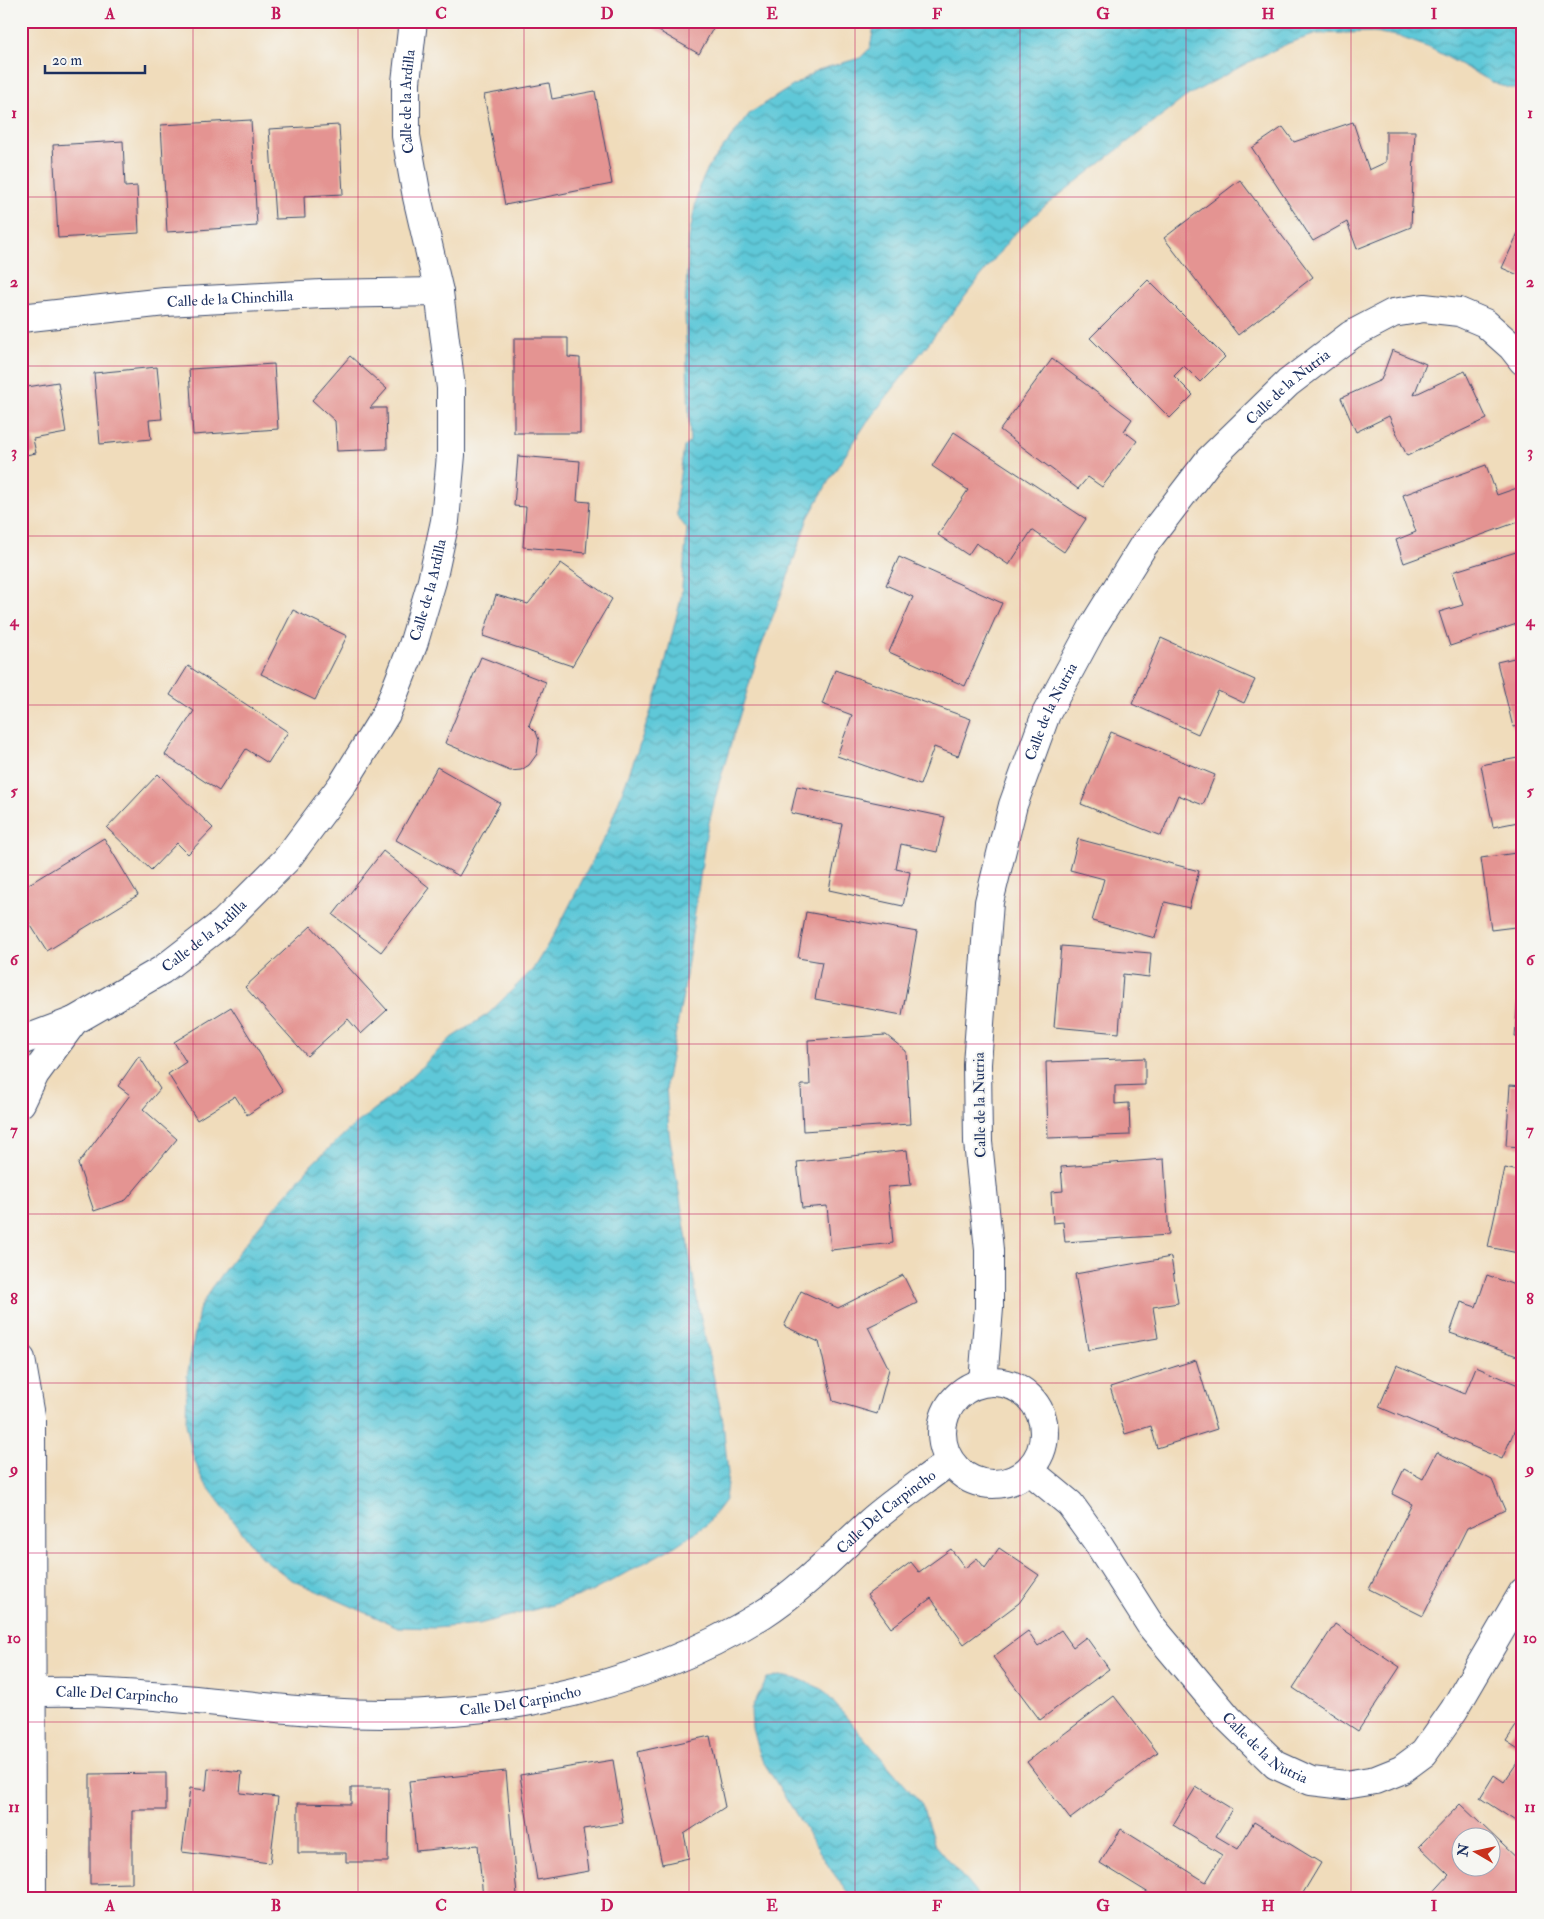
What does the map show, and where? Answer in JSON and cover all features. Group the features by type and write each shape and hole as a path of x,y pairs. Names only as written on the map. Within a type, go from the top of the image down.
{"street":[{"name":"Calle de la Ardilla","path":"21,1041 74,1021 162,970 231,915 286,860 342,785 386,714 413,644 432,581 446,522 451,456 451,388 439,292 430,246 417,197 406,136 406,82 413,21"},
{"name":"Calle de la Chinchilla","path":"21,318 174,302 322,294 439,292"},
{"name":"Calle de la Nutria","path":"983,1382 989,1308 990,1250 978,1142 977,1064 989,902 1012,805 1046,714 1094,625 1143,546 1209,460 1288,383 1351,335 1393,313 1424,308 1459,312 1484,323 1512,347 1523,361"},
{"name":"Calle de la Ardilla","path":"21,1102 35,1074 74,1021"},
{"path":"21,1359 30,1416 26,1693 32,1898"},
{"path":"983,1382 1000,1382 1015,1386 1028,1396 1038,1408 1044,1424 1044,1441 1039,1456 1029,1470 1010,1481 987,1484 973,1480 960,1472 950,1461 944,1446 942,1429 946,1413 961,1394 983,1382"},
{"name":"Calle Del Carpincho","path":"26,1693 147,1695 324,1712 395,1714 474,1710 544,1699 597,1686 644,1672 704,1646 764,1613 813,1575 873,1520 950,1461"},
{"name":"Calle de la Nutria","path":"1029,1470 1070,1504 1096,1540 1151,1626 1228,1718 1276,1765 1311,1781 1345,1785 1376,1780 1401,1770 1424,1753 1454,1710 1523,1592"}],"water":[{"path":"875,21 1523,21 1523,91 1498,85 1430,48 1397,36 1373,32 1317,34 1289,43 1249,62 1187,96 1045,206 1013,235 867,422 831,477 808,518 758,655 719,783 706,835 684,989 666,1084 669,1133 698,1305 723,1421 728,1474 725,1500 706,1525 675,1546 591,1592 552,1605 479,1624 435,1628 398,1627 290,1579 260,1556 202,1479 193,1456 186,1424 187,1377 199,1310 211,1288 229,1264 313,1163 352,1127 394,1094 451,1038 488,1014 533,969 559,926 608,830 660,684 681,598 687,529 677,516 676,502 684,447 690,441 685,313 689,237 699,187 709,166 750,113 818,70 860,58 870,48"},
{"path":"780,1676 799,1679 822,1689 922,1805 934,1843 980,1898 852,1898 831,1870 759,1755 752,1728 751,1710 767,1678"}],"building":[{"path":"641,21 717,21 699,54"},
{"path":"549,83 552,99 595,91 612,184 505,205 484,95"},
{"path":"251,120 257,226 167,232 161,125"},
{"path":"1353,122 1369,170 1386,162 1386,131 1415,131 1411,227 1357,249 1347,222 1313,241 1252,148 1283,127 1294,142"},
{"path":"339,125 343,194 304,196 305,218 275,219 269,129"},
{"path":"123,141 125,187 137,186 139,233 58,238 53,145"},
{"path":"1240,180 1313,277 1238,335 1164,238"},
{"path":"21,220 26,242 21,243"},
{"path":"1523,222 1523,277 1502,268"},
{"path":"1148,280 1225,357 1200,382 1184,366 1174,376 1193,395 1170,418 1090,338"},
{"path":"514,338 568,338 568,357 580,358 580,433 514,433"},
{"path":"1392,350 1426,364 1414,395 1465,371 1487,419 1407,456 1389,416 1356,432 1341,398 1381,380"},
{"path":"350,356 387,389 370,408 386,408 387,449 337,451 335,421 312,400"},
{"path":"1052,359 1132,419 1124,431 1137,441 1102,487 1088,477 1078,489 1000,430"},
{"path":"274,364 278,429 193,435 189,369"},
{"path":"157,367 162,419 149,420 151,439 100,444 94,373"},
{"path":"58,382 66,433 33,439 36,453 21,456 21,388"},
{"path":"954,432 1086,519 1064,552 1032,530 1009,565 976,543 968,555 938,535 968,490 932,466"},
{"path":"518,456 580,461 577,501 590,502 586,553 523,547 526,507 514,506"},
{"path":"1486,465 1497,495 1517,488 1523,504 1523,520 1404,563 1396,540 1416,532 1403,495"},
{"path":"1516,552 1521,567 1523,567 1523,622 1450,646 1439,612 1463,605 1452,572"},
{"path":"899,557 1002,603 965,686 889,652 913,597 886,585"},
{"path":"561,563 612,599 572,666 483,636 496,595 528,604"},
{"path":"293,610 347,636 315,700 261,674"},
{"path":"1161,638 1255,680 1244,703 1218,691 1198,734 1132,704"},
{"path":"1523,656 1523,725 1513,727 1497,662"},
{"path":"481,657 546,682 529,725 536,732 539,740 537,754 529,765 521,770 510,771 445,743"},
{"path":"188,666 288,732 268,763 246,749 219,791 165,755 194,711 170,695"},
{"path":"835,670 971,719 958,756 934,747 920,785 837,756 852,715 822,704"},
{"path":"1111,732 1215,775 1203,805 1178,795 1161,836 1081,804"},
{"path":"1523,757 1523,821 1493,827 1481,765"},
{"path":"437,767 500,803 459,876 396,840"},
{"path":"158,774 213,828 188,854 177,843 151,870 107,828"},
{"path":"797,786 945,817 937,852 901,844 896,869 910,872 903,906 829,890 842,824 791,813"},
{"path":"104,838 138,895 47,951 21,910 21,889"},
{"path":"1078,839 1199,871 1189,908 1165,902 1155,938 1092,921 1104,879 1070,870"},
{"path":"383,851 430,888 381,952 333,915"},
{"path":"1523,852 1523,926 1491,930 1481,858"},
{"path":"806,912 917,932 902,1015 815,999 822,962 798,958"},
{"path":"311,926 387,1010 361,1034 348,1019 307,1056 245,987"},
{"path":"1061,946 1151,953 1149,977 1123,974 1119,1033 1054,1027"},
{"path":"1521,959 1523,960 1523,1037 1515,1037"},
{"path":"231,1007 283,1091 247,1115 235,1096 197,1120 168,1074 186,1062 174,1042"},
{"path":"886,1035 906,1051 910,1124 803,1131 801,1085 810,1085 808,1040"},
{"path":"139,1056 160,1089 143,1109 177,1139 126,1200 94,1211 78,1164 130,1095 118,1086"},
{"path":"1145,1058 1145,1085 1115,1086 1115,1104 1129,1103 1130,1135 1048,1138 1046,1062"},
{"path":"1510,1085 1523,1086 1523,1147 1506,1146"},
{"path":"907,1150 911,1185 888,1187 893,1243 831,1250 827,1206 802,1208 797,1162"},
{"path":"1164,1159 1169,1235 1065,1242 1063,1222 1053,1223 1051,1192 1063,1191 1061,1167"},
{"path":"1505,1168 1523,1172 1523,1254 1488,1247"},
{"path":"1171,1257 1178,1303 1153,1307 1158,1338 1088,1350 1075,1274"},
{"path":"903,1275 917,1303 868,1327 889,1369 877,1414 833,1401 819,1342 784,1326 801,1291 838,1308"},
{"path":"1487,1275 1523,1288 1523,1358 1450,1333 1461,1302 1476,1307"},
{"path":"1196,1360 1217,1429 1157,1448 1151,1426 1125,1434 1110,1387"},
{"path":"1397,1365 1465,1394 1476,1367 1523,1387 1523,1411 1502,1459 1379,1407"},
{"path":"1437,1452 1492,1480 1505,1510 1467,1528 1423,1616 1369,1589 1412,1504 1392,1494 1404,1469 1423,1479"},
{"path":"999,1548 1039,1575 1019,1603 964,1644 931,1598 891,1628 867,1595 911,1562 919,1572 951,1549 965,1568 977,1558 985,1568"},
{"path":"1335,1624 1400,1667 1358,1731 1293,1688"},
{"path":"1061,1630 1073,1647 1086,1637 1109,1669 1040,1720 993,1657 1028,1631 1038,1646"},
{"path":"1114,1696 1158,1753 1070,1819 1027,1762"},
{"path":"1520,1720 1523,1723 1523,1752 1506,1741"},
{"path":"710,1736 725,1807 684,1834 689,1858 662,1864 637,1752"},
{"path":"1523,1754 1523,1826 1480,1798 1494,1775 1504,1782"},
{"path":"613,1760 623,1823 583,1829 589,1871 537,1880 520,1775"},
{"path":"208,1768 242,1772 240,1793 278,1797 270,1863 182,1852 190,1788 206,1790"},
{"path":"506,1771 517,1896 483,1898 478,1845 416,1851 409,1781"},
{"path":"166,1773 166,1810 132,1810 132,1883 90,1884 90,1774"},
{"path":"1196,1787 1232,1809 1216,1836 1238,1849 1254,1822 1321,1863 1300,1898 1157,1898 1100,1863 1121,1829 1206,1882 1222,1855 1173,1825"},
{"path":"351,1788 389,1788 388,1862 346,1862 346,1853 298,1853 298,1803 351,1804"},
{"path":"1460,1804 1483,1826 1452,1826 1452,1876 1502,1876 1502,1844 1523,1864 1523,1898 1429,1897 1449,1875 1419,1846"}]}
